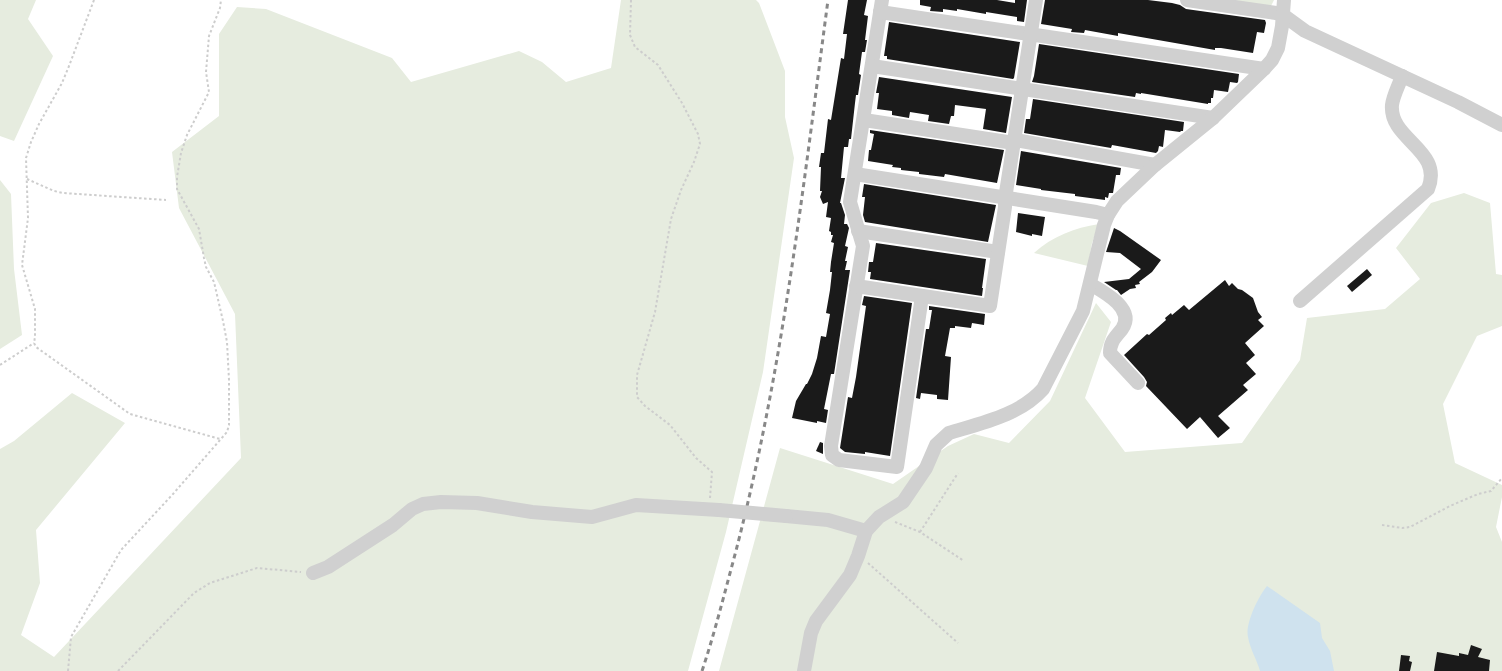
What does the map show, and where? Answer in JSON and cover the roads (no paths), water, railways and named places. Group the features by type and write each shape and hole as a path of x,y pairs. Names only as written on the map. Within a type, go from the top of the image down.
{"street":[{"path":"856,286 990,306 1036,0"},
{"path":"1186,0 1283,16 1305,31 1502,125"},
{"path":"804,671 811,633 816,621 850,575 866,531 881,516 903,502 910,494 926,468 936,445 949,433 1008,413 1036,397 1043,389 1083,311 1108,215 1117,201 1155,165 1213,118 1264,70 1278,48 1284,0"},
{"path":"922,296 897,467 839,460 832,455 831,446 863,246 850,202 881,6 1030,34 1264,70"},
{"path":"872,66 1213,118"},
{"path":"1300,301 1428,189 1431,181 1429,162 1398,127 1393,116 1392,105 1402,76"},
{"path":"864,120 1014,141 1155,165"},
{"path":"855,174 1108,215"},
{"path":"858,231 998,252"},
{"path":"1090,284 1124,310 1123,328 1112,342 1110,352 1138,383"},
{"path":"313,573 328,567 393,525 412,510 423,504 441,502 477,503 532,512 592,517 636,505 714,509 828,520 866,531"}],"water":[{"path":"1267,586 1320,623 1322,638 1330,651 1334,671 1260,671 1250,646 1248,625 1253,611"}],"railway":[{"path":"702,671 733,562 765,423 800,212 828,0"}]}
